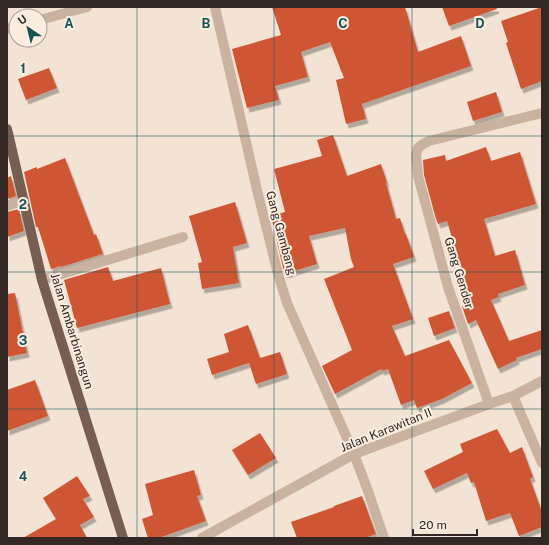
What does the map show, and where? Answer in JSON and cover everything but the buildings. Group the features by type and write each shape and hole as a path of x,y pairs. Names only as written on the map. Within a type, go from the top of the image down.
{"main road":[{"name":"Jalan Ambarbinangun","path":"7,131 42,280 123,538"}],"street":[{"path":"48,18 87,7"},
{"name":"Gang Gambang","path":"215,7 257,190 284,296 354,454 384,538"},
{"name":"Gang Gender","path":"489,404 448,287 418,176 416,155 418,148 428,141 542,113"},
{"path":"7,206 24,200"},
{"path":"42,280 183,237"},
{"name":"Jalan Karawitan II","path":"202,538 354,454 513,396 542,381"},
{"path":"513,396 542,463"}]}
